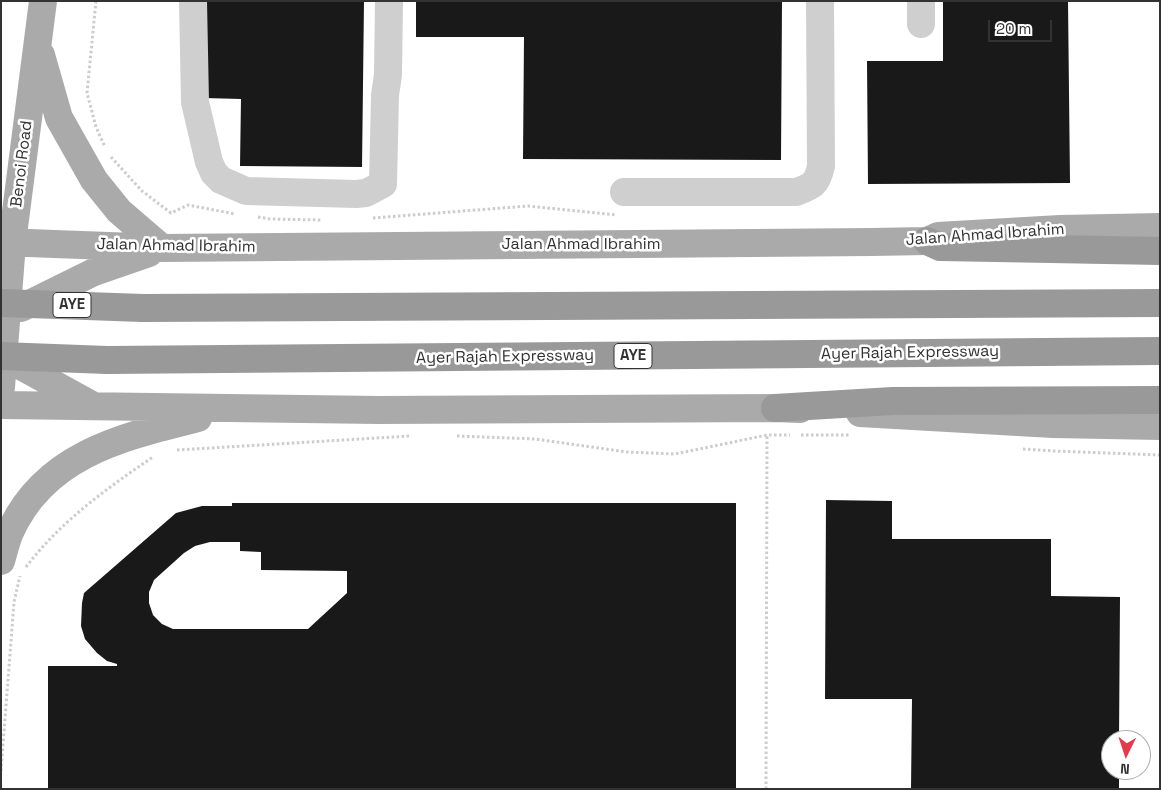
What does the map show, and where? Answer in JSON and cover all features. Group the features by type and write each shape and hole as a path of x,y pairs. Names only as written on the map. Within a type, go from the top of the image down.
{"highway":[{"path":"927,241 940,247 1160,251"},
{"name":"AYE","path":"4,303 144,308 1160,303"},
{"name":"Ayer Rajah Expressway","path":"2,356 107,360 1160,351"},
{"path":"775,408 893,401 1160,400"}],"main road":[{"name":"Benoi Road","path":"1,387 7,243 43,1"},
{"path":"4,303 162,248 119,211 94,180 60,118 38,44"},
{"name":"Jalan Ahmad Ibrahim","path":"7,243 162,248 927,241 938,236 1060,229 1160,227"},
{"path":"2,356 95,407"},
{"path":"1,405 389,410 775,408 1053,424 1160,426"},
{"path":"16,568 10,532 26,504 46,480 83,454 118,440 230,409"}],"lane":[{"path":"193,1 195,102 209,162 214,172 221,180 246,191 356,194 366,193 383,184 389,1"},
{"path":"623,204 796,192 810,187 818,180 821,166 820,1"}],"path":[{"path":"96,1 87,93 96,127 110,156 142,191 171,213 188,205 243,215"},
{"path":"366,218 528,206 623,204"},
{"path":"252,216 270,219 327,220"},
{"path":"449,436 534,439 627,452 675,454 767,435 831,434 859,436"},
{"path":"766,789 767,435"},
{"path":"170,450 411,436"},
{"path":"1017,448 1054,452 1160,455"},
{"path":"1,771 16,568 39,550 110,485 154,456"}],"building":[{"path":"205,1 364,1 362,167 240,166 241,99 204,98"},
{"path":"416,1 782,1 781,160 523,159 524,37 416,37"},
{"path":"943,1 1068,1 1070,183 868,184 867,61 943,61"},
{"path":"826,500 892,501 892,539 1051,539 1051,596 1120,597 1119,730 1101,730 1101,780 1119,780 1119,789 911,789 912,699 825,699"},
{"path":"232,503 736,503 736,789 48,789 48,666 117,666 117,664 107,661 97,653 85,639 81,626 84,593 176,513 202,506 232,506","holes":["210,542 240,542 240,551 261,552 261,570 347,571 347,593 308,629 173,629 162,624 153,615 149,603 149,592 154,580 184,553 195,546"]}]}
